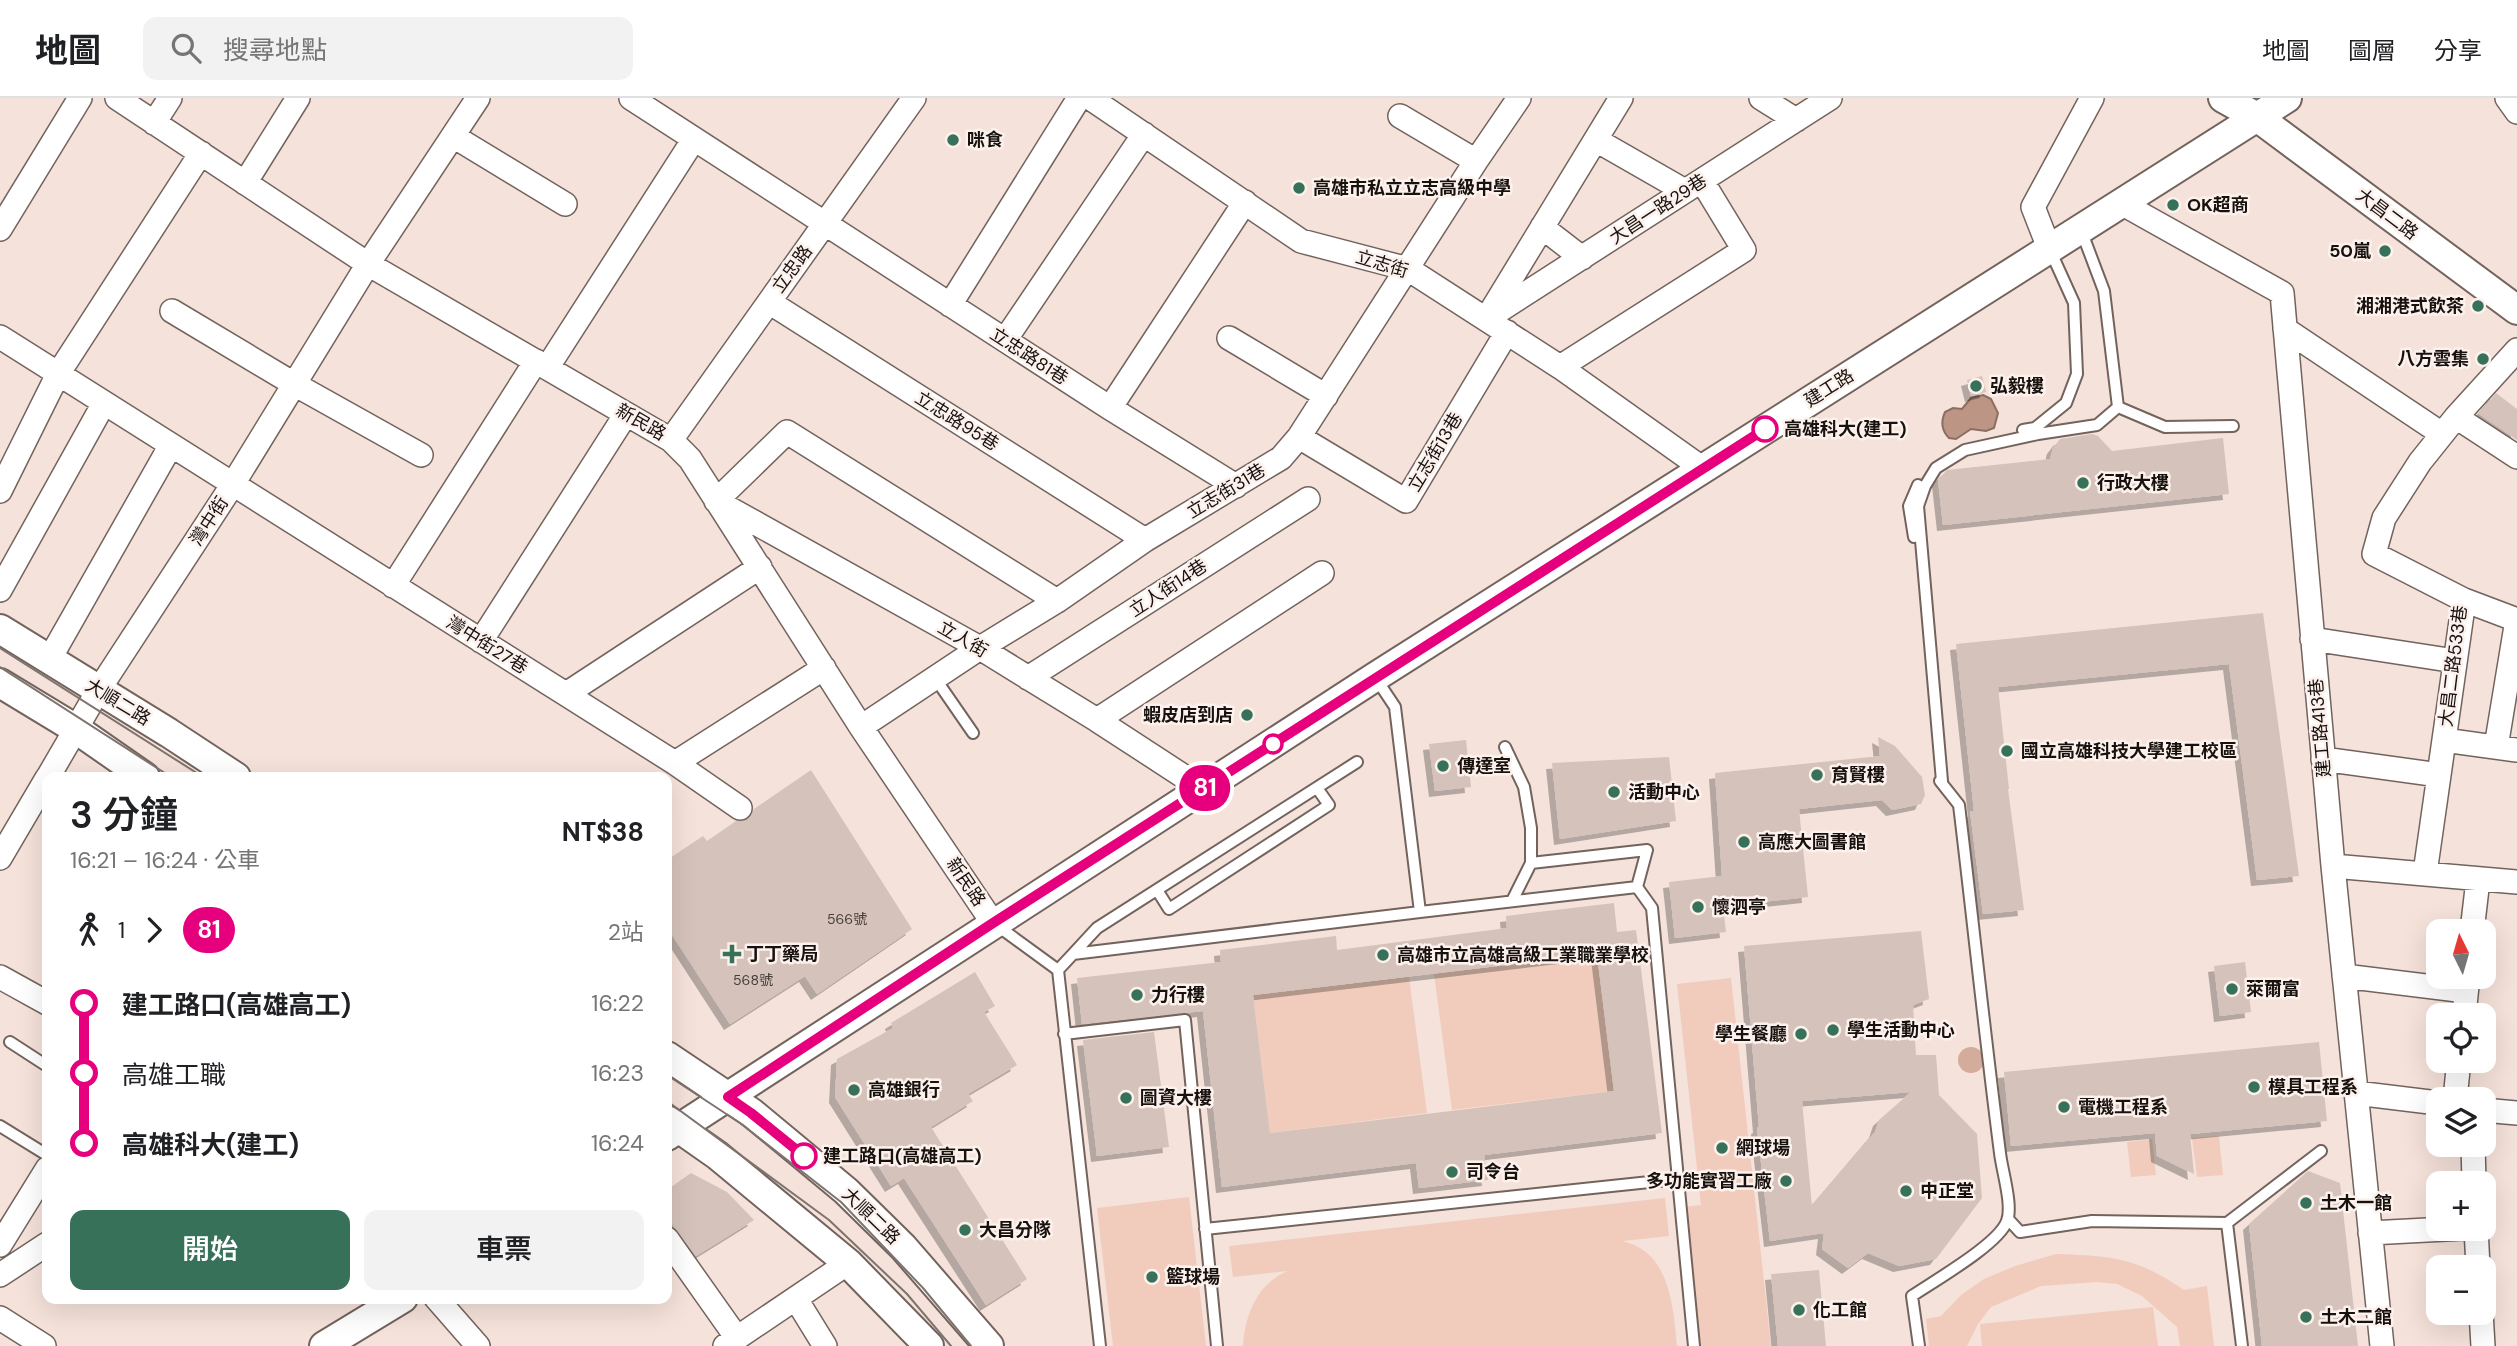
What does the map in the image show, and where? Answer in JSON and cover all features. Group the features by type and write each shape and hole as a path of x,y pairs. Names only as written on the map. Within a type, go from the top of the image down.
{"street":[{"path":"0,229 80,98"},
{"name":"新民路","path":"117,98 369,264 671,440 690,459 861,727 993,923"},
{"path":"154,123 170,98"},
{"path":"245,183 298,98"},
{"name":"灣中街","path":"51,772 98,691 233,484 369,264 478,98"},
{"name":"立忠路","path":"671,440 914,98"},
{"path":"950,305 1079,98"},
{"name":"立志街","path":"1090,98 1301,241 1408,269 1560,367 1702,468"},
{"name":"立志街31巷","path":"861,727 980,648 1057,601 1145,540 1281,458 1299,437 1519,98"},
{"path":"1486,319 1621,98"},
{"path":"1761,98 1796,120"},
{"name":"大昌一路29巷","path":"1486,319 1830,98"},
{"path":"2049,248 2033,207 2092,98"},
{"name":"大昌二路","path":"2223,98 2257,117 2517,310"},
{"name":"建工路","path":"672,1127 728,1097 1375,677 2287,98"},
{"path":"2507,98 2517,112"},
{"name":"立忠路81巷","path":"644,101 694,139 1110,408 1236,486"},
{"path":"1400,116 1476,162"},
{"path":"1005,340 1144,134"},
{"path":"453,136 565,204"},
{"path":"393,586 694,139"},
{"path":"1560,367 1744,250 1693,186 1596,140"},
{"path":"0,491 58,374 201,153"},
{"path":"1110,408 1245,202"},
{"name":"建工路413巷","path":"2121,202 2282,293 2333,866 2382,1346"},
{"path":"1542,227 1582,258"},
{"name":"立忠路95巷","path":"769,302 1145,540"},
{"path":"172,311 294,384 421,455"},
{"path":"2285,329 2449,426 2517,457"},
{"name":"立志街13巷","path":"1299,437 1406,501 1507,332"},
{"name":"灣中街27巷","path":"0,337 675,763 740,808"},
{"path":"1229,338 1326,396"},
{"name":"大昌二路533巷","path":"2425,873 2464,600 2374,554 2384,518 2420,462 2517,350"},
{"path":"0,590 104,403"},
{"path":"481,641 626,414"},
{"path":"716,500 787,432 1057,601"},
{"path":"49,660 171,445"},
{"name":"立人街14巷","path":"1028,678 1308,499"},
{"name":"立人街","path":"716,500 980,648 1203,789"},
{"path":"566,694 760,567"},
{"path":"1097,720 1322,573"},
{"path":"2444,740 2506,749 2517,620 2464,600"},
{"name":"大順二路","path":"0,629 228,772"},
{"path":"2312,639 2455,661"},
{"path":"675,763 824,668"},
{"path":"0,683 76,729 138,772"},
{"path":"2323,759 2439,775"},
{"name":"灣中街","path":"0,858 42,788"},
{"path":"2333,866 2517,882"},
{"path":"2473,919 2477,880"},
{"path":"2344,976 2426,981"},
{"path":"0,977 42,1000"},
{"name":"大順二路","path":"672,1059 751,1113 846,1191 903,1247 989,1346"},
{"path":"2356,1093 2426,1102"},
{"path":"2496,1111 2517,1113"},
{"path":"672,1129 717,1155 848,1263 929,1346"},
{"path":"0,1245 10,1221 42,1176"},
{"path":"2371,1233 2426,1230"},
{"path":"0,1275 42,1247"},
{"path":"672,1247 731,1342 848,1263"},
{"path":"796,1299 825,1346"},
{"path":"324,1346 393,1304"},
{"path":"441,1304 478,1346"},
{"path":"0,1318 44,1346"},
{"path":"2482,1325 2483,1346"}],"lane":[{"path":"2081,228 2105,291 2118,407"},
{"path":"1919,1346 1912,1296 1985,1246 2001,1232 2008,1219 1959,805 1940,781 1936,781 1909,506 1930,465 1959,445 2035,428 2066,403 2077,374 2074,303 2049,248"},
{"path":"1940,781 1918,506 1925,486 1936,468 1965,450 2038,434 2097,425 2118,407"},
{"path":"2118,407 2165,427 2233,426"},
{"path":"1375,677 1395,707 1420,912"},
{"path":"935,678 973,733"},
{"path":"1505,747 1524,787 1531,828 1531,863 1511,901"},
{"path":"1100,1346 1058,970 1097,928 1357,762"},
{"path":"1157,890 1169,909 1224,874 1329,805 1317,788"},
{"path":"1267,819 1279,838"},
{"path":"1531,863 1647,850 1637,887"},
{"path":"1211,856 1224,874"},
{"path":"1073,954 1637,887"},
{"path":"1637,887 1652,908 1694,1346"},
{"path":"993,923 1058,970"},
{"path":"1064,1034 1185,1020 1217,1346"},
{"path":"10,1042 42,1063"},
{"path":"0,1126 42,1152"},
{"path":"2008,1219 2020,1232 2092,1221 2227,1223 2320,1151"},
{"path":"1205,1229 1678,1179"},
{"path":"2227,1223 2242,1346"}],"shaded area":[{"path":"1983,395 1991,399 1998,413 1994,428 1986,431 1971,429 1956,439 1949,438 1942,425 1945,412 1953,408 1962,409 1971,398"},
{"path":"1597,954 1614,1091 1452,1110 1434,974"},
{"path":"1409,977 1427,1113 1270,1133 1253,995"},
{"path":"1731,978 1771,1346 1699,1346 1684,1207 1701,1205 1677,984"},
{"path":"1971,1047 1980,1051 1984,1060 1980,1069 1971,1073 1962,1069 1958,1060 1962,1051"},
{"path":"2219,1136 2223,1175 2197,1177 2192,1138"},
{"path":"2152,1139 2156,1175 2131,1177 2127,1142"},
{"name":"籃球場","path":"1189,1197 1206,1346 1113,1346 1097,1208"},
{"path":"1665,1198 1669,1236 1623,1241 1636,1246 1658,1265 1669,1291 1677,1346 1243,1346 1247,1322 1255,1301 1269,1283 1288,1271 1233,1277 1229,1246"},
{"path":"2056,1254 2123,1260 2152,1271 2184,1290 2207,1286 2214,1346 2180,1346 2177,1327 2142,1296 2117,1284 2097,1282 2041,1286 1991,1307 1978,1324 1967,1346 1929,1346 1926,1319 1941,1316 1961,1295 1984,1279 2015,1266"},
{"path":"2153,1307 2158,1346 1982,1346 1980,1324"}],"building":[{"name":"弘毅樓","path":"1982,376 1986,392 1971,396 1967,380"},
{"path":"2496,393 2517,409 2517,440 2479,414"},
{"name":"行政大樓","path":"2092,434 2098,436 2112,451 2223,438 2229,494 1943,525 1938,480 1947,470 2050,459 2053,448 2060,439"},
{"path":"2263,613 2299,876 2257,880 2229,664 1998,687 2024,910 1983,914 1970,811 1974,811 1956,644"},
{"path":"1878,737 1895,746 1922,777 1925,795 1921,804 1892,810 1882,800 1799,809 1808,897 1723,906 1726,932 1675,938 1669,882 1722,876 1715,773 1880,756"},
{"name":"傳達室","path":"1466,740 1471,787 1435,791 1429,744"},
{"name":"活動中心","path":"1669,757 1676,821 1560,839 1552,763"},
{"path":"811,770 912,929 817,994 805,976 730,1024 672,935 672,857 703,836 707,841 736,821 747,820 754,809"},
{"path":"1614,903 1617,932 1636,930 1662,1133 1484,1155 1488,1180 1419,1188 1416,1163 1222,1187 1203,1011 1082,1024 1077,978 1221,962 1220,950 1336,936 1337,950 1507,928 1506,916","holes":["1597,954 1614,1091 1270,1133 1253,995"]},
{"path":"1921,931 1929,999 1913,1005 1916,1055 1936,1055 1939,1095 1977,1134 1982,1198 1936,1259 1899,1266 1868,1253 1848,1268 1822,1249 1824,1233 1770,1241 1757,1128 1744,946","holes":["1911,1092 1879,1120 1875,1132 1812,1206 1802,1101"]},
{"name":"萊爾富","path":"2245,962 2251,1012 2220,1016 2214,966"},
{"path":"975,972 995,1006 984,1012 1017,1065 968,1094 973,1101 931,1127 1027,1279 986,1305 904,1178 891,1186 835,1097 837,1059 893,1028 891,1023"},
{"name":"圖資大樓","path":"1154,1032 1169,1147 1097,1156 1083,1040"},
{"path":"2319,1042 2327,1121 2190,1134 2194,1174 2157,1156 2155,1133 2011,1146 2004,1072"},
{"path":"2308,1171 2340,1183 2358,1346 2262,1346 2249,1224"},
{"path":"691,1173 727,1192 754,1220 696,1256 672,1224 672,1186"},
{"name":"化工館","path":"1819,1270 1826,1346 1778,1346 1771,1274"}],"tram line":[{"path":"0,648 195,772"},
{"path":"0,667 163,772"},
{"path":"672,1078 740,1123 841,1202 923,1288 971,1346"},
{"path":"672,1105 829,1220 907,1294 951,1346"}],"bus line":[{"name":"81","path":"804,1156 728,1097 1398,662 1765,429"}],"place":[{"name":"咪食","path":"953,140"},
{"name":"高雄市私立立志高級中學","path":"1299,188"},
{"name":"OK超商","path":"2173,205"},
{"name":"50嵐","path":"2385,251"},
{"name":"湘湘港式飲茶","path":"2478,306"},
{"name":"八方雲集","path":"2483,359"},
{"name":"弘毅樓","path":"1976,386"},
{"name":"高雄科大(建工)","path":"1765,429"},
{"name":"行政大樓","path":"2083,483"},
{"name":"蝦皮店到店","path":"1247,715"},
{"name":"國立高雄科技大學建工校區","path":"2007,751"},
{"name":"傳達室","path":"1443,766"},
{"name":"育賢樓","path":"1817,775"},
{"name":"活動中心","path":"1614,792"},
{"name":"高應大圖書館","path":"1744,842"},
{"name":"懷泗亭","path":"1698,907"},
{"name":"丁丁藥局","path":"732,954"},
{"name":"高雄市立高雄高級工業職業學校","path":"1383,955"},
{"name":"萊爾富","path":"2232,989"},
{"name":"力行樓","path":"1137,995"},
{"name":"學生活動中心","path":"1833,1030"},
{"name":"學生餐廳","path":"1801,1034"},
{"name":"模具工程系","path":"2254,1087"},
{"name":"高雄銀行","path":"854,1090"},
{"name":"圖資大樓","path":"1126,1098"},
{"name":"電機工程系","path":"2064,1107"},
{"name":"網球場","path":"1722,1148"},
{"name":"建工路口(高雄高工)","path":"804,1156"},
{"name":"司令台","path":"1452,1172"},
{"name":"多功能實習工廠","path":"1786,1181"},
{"name":"中正堂","path":"1906,1191"},
{"name":"土木一館","path":"2306,1203"},
{"name":"大昌分隊","path":"965,1230"},
{"name":"籃球場","path":"1152,1277"},
{"name":"化工館","path":"1799,1310"},
{"name":"土木二館","path":"2306,1317"}]}
